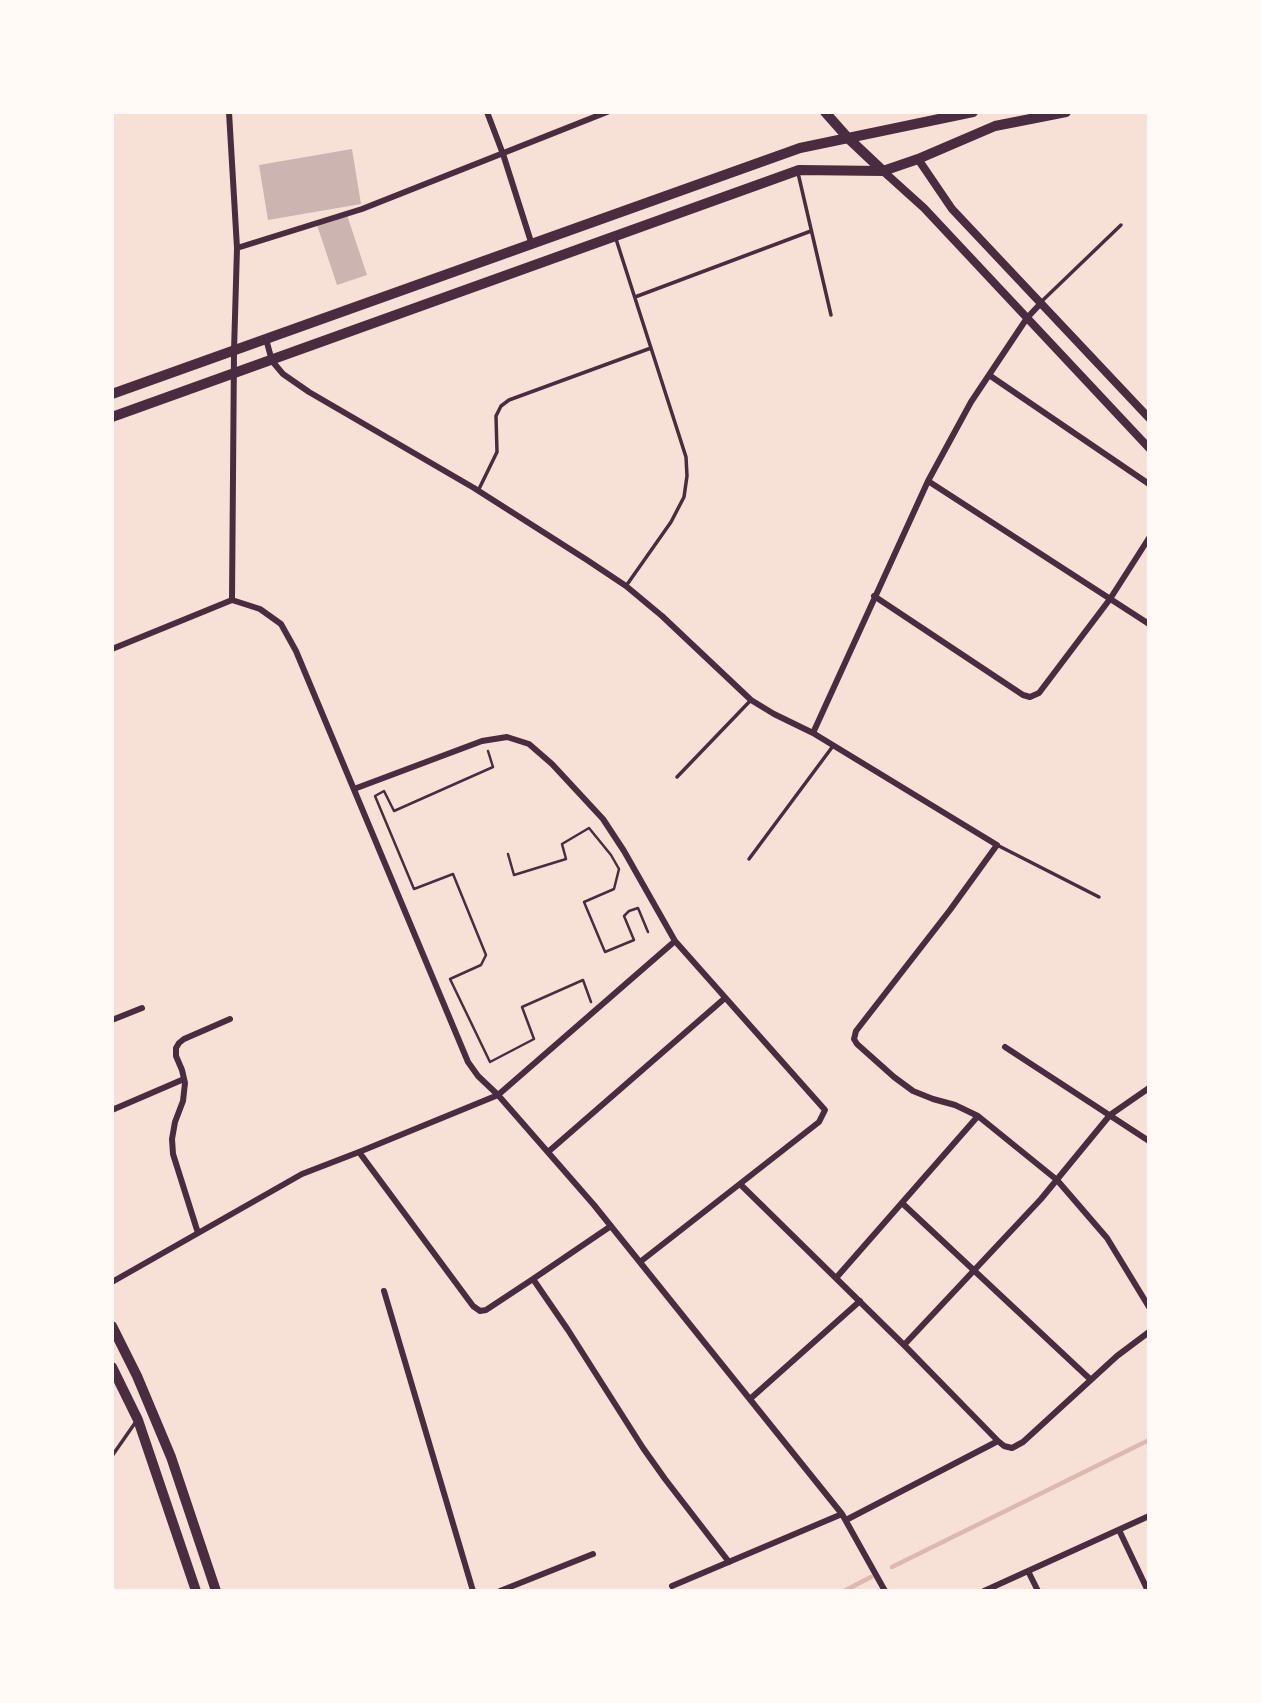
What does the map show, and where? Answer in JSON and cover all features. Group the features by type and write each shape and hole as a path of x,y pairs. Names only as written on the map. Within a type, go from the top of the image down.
{"main road":[{"path":"825,112 883,171"},
{"path":"112,394 800,148 973,112"},
{"path":"112,417 797,171 883,171 995,126 1066,112"},
{"path":"112,1326 137,1376 171,1457 216,1591"},
{"path":"112,1367 138,1420 196,1591"}],"street":[{"path":"229,112 237,248 232,600"},
{"path":"486,112 503,154 531,245"},
{"path":"237,248 362,209 607,112"},
{"path":"918,159 952,209 1149,418"},
{"path":"883,171 924,208 1149,448"},
{"path":"813,733 928,481 971,402 1027,318 1041,303"},
{"path":"266,340 272,361 283,374 478,491 626,586 751,700 813,733 997,845 854,1039 913,1091 978,1116 1057,1180 1107,1238 1149,1307"},
{"path":"989,375 1149,484"},
{"path":"928,481 1149,624"},
{"path":"874,596 1023,695 1030,697 1039,693 1110,599 1149,538"},
{"path":"112,649 232,600 260,610 281,624 296,651 468,1062 611,1226 844,1517 885,1591"},
{"path":"354,789 482,741 507,737 529,744 603,819 675,941 825,1110 819,1122 640,1262"},
{"path":"112,1282 302,1174 498,1095 675,941"},
{"path":"548,1152 725,998"},
{"path":"112,1020 142,1008"},
{"path":"198,1233 173,1154 172,1139 183,1101 185,1083 176,1048 184,1039 230,1019"},
{"path":"1005,1046 1149,1141"},
{"path":"112,1110 184,1079"},
{"path":"904,1345 1041,1199 1110,1115 1149,1088"},
{"path":"835,1278 978,1116"},
{"path":"359,1152 480,1311 486,1310 611,1226"},
{"path":"740,1184 1004,1446 1012,1448 1023,1442 1118,1356 1149,1332"},
{"path":"902,1203 1091,1380"},
{"path":"533,1279 658,1469 729,1562"},
{"path":"384,1291 473,1591"},
{"path":"750,1399 860,1301"},
{"path":"672,1586 844,1517 998,1441"},
{"path":"985,1591 1149,1516"},
{"path":"1119,1530 1148,1591"},
{"path":"500,1591 593,1554"},
{"path":"1028,1571 1038,1591"}],"lane":[{"path":"797,171 831,316"},
{"path":"1041,303 1121,225"},
{"path":"635,297 811,231"},
{"path":"615,235 685,457 687,477 684,497 671,522 626,586"},
{"path":"478,491 497,452 496,416 501,406 509,400 651,348"},
{"path":"677,777 751,700"},
{"path":"749,859 833,746"},
{"path":"997,845 1099,897"},
{"path":"112,1456 149,1404"}],"path":[{"path":"491,744 488,748 493,767 394,811 384,791 375,796 414,889 453,874 486,955 481,965 450,979 490,1062 534,1039 522,1007 583,980 594,1010"},
{"path":"508,854 514,875 566,859 562,844 589,828 619,869 614,889 584,901 605,952 634,940 624,916 629,911 638,908 648,932"}],"building":[{"path":"352,149 361,204 268,220 259,165"},
{"path":"347,215 367,275 337,285 317,225"}],"waterway":[{"path":"892,1567 1149,1440"},
{"path":"844,1591 871,1577"}]}
